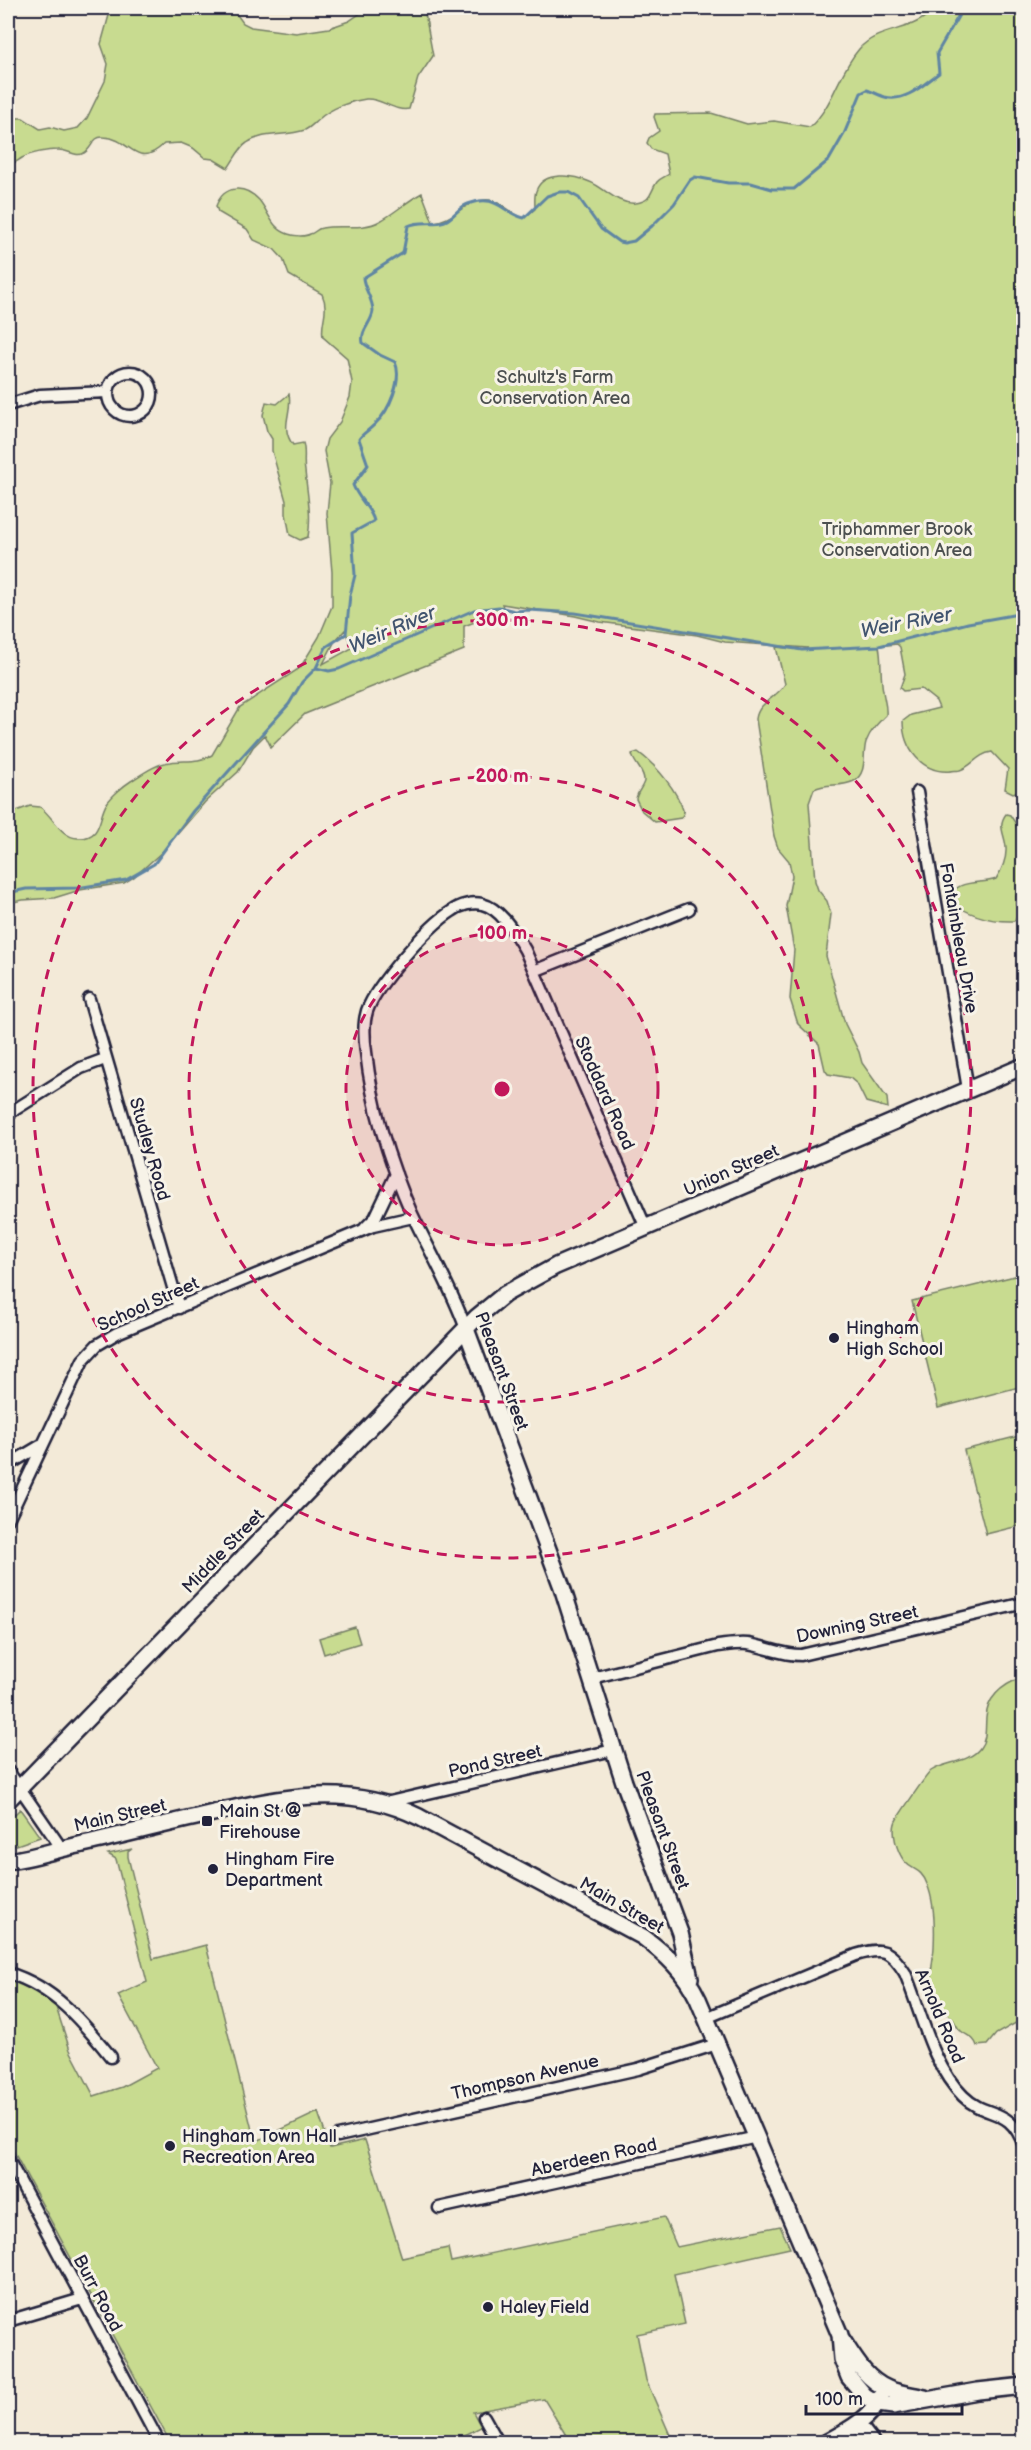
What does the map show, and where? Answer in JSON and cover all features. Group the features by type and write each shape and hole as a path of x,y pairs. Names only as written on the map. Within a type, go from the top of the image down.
{"street":[{"path":"135,372 147,380 151,386 152,400 149,407 137,416 123,416 111,407 107,392 114,378 120,374 135,372"},
{"path":"8,405 39,395 107,392"},
{"name":"Fontainbleau Drive","path":"917,792 968,1089"},
{"name":"Pleasant Street","path":"534,971 515,933 500,915 482,904 469,904 452,910 432,926 376,995 365,1020 366,1051 379,1116 396,1174 413,1217 444,1278 466,1329 562,1587 613,1750 680,1933 691,1984"},
{"path":"534,971 689,909"},
{"name":"Stoddard Road","path":"534,971 646,1228"},
{"name":"Studley Road","path":"89,999 179,1308"},
{"path":"8,1114 81,1068 105,1059"},
{"name":"Union Street","path":"466,1329 491,1304 524,1282 556,1266 1023,1066"},
{"name":"School Street","path":"360,1232 375,1218 396,1174"},
{"name":"School Street","path":"8,1519 75,1376 90,1351 117,1333 360,1232 400,1218 413,1217"},
{"name":"Middle Street","path":"8,1800 466,1329"},
{"path":"8,1465 43,1444"},
{"name":"Downing Street","path":"592,1678 735,1644 747,1644 780,1653 801,1655 1023,1603"},
{"name":"Pond Street","path":"384,1803 613,1750"},
{"path":"8,1772 62,1849"},
{"name":"Main Street","path":"8,1861 283,1798 345,1795 384,1803 428,1822 642,1937 671,1959 691,1984 840,2335 842,2359 849,2377 865,2396 878,2404"},
{"name":"Arnold Road","path":"706,2018 856,1955 869,1951 885,1951 897,1960 905,1972 939,2060 951,2084 969,2102 1008,2119 1020,2134 1023,2146"},
{"path":"8,1973 50,1992 78,2018 111,2057"},
{"name":"Thompson Avenue","path":"338,2136 638,2068 717,2044"},
{"name":"Aberdeen Road","path":"439,2208 756,2137"},
{"name":"Burr Road","path":"8,2159 159,2442"},
{"path":"8,2321 82,2298"},
{"path":"840,2335 860,2367 872,2379 886,2387 930,2399"},
{"path":"878,2404 893,2406 1023,2386"},
{"path":"827,2442 857,2424 878,2404 886,2387"},
{"path":"484,2417 498,2442"},
{"path":"857,2424 871,2442"}],"green space":[{"path":"111,8 226,8 251,27 296,33 329,28 349,21 368,8 424,8 433,56 418,78 409,109 398,109 372,99 347,103 324,115 305,130 254,139 242,148 228,168 213,159 205,158 193,148 181,143 164,144 147,154 140,154 121,142 104,137 97,138 87,151 81,154 61,150 39,152 10,164 8,162 8,118 23,118 40,129 50,127 64,131 78,128 87,118 105,81 108,64 101,44"},
{"path":"934,8 1023,8 1024,789 1013,793 1005,789 1008,769 992,752 982,755 959,770 941,771 923,764 906,741 903,721 911,715 939,708 936,701 921,689 903,691 900,688 905,674 900,647 897,644 879,646 886,715 874,727 868,738 861,773 849,783 814,789 809,803 815,881 818,890 827,901 831,914 826,956 845,1024 862,1063 887,1098 888,1108 866,1102 857,1084 850,1078 828,1074 819,1044 798,1024 790,999 794,950 786,906 792,876 789,861 778,848 774,836 756,719 760,708 785,684 776,647 802,650 808,648 725,642 697,635 600,622 502,604 504,611 464,626 464,650 305,714 271,747 265,735 253,747 238,772 205,802 163,851 134,877 124,883 80,890 54,898 8,903 8,814 30,806 40,807 72,837 92,835 96,831 107,803 131,781 160,764 197,760 212,755 240,707 300,668 319,637 332,606 332,572 327,513 330,483 324,451 327,439 340,422 350,397 352,382 347,358 323,337 325,306 322,294 289,275 283,259 274,249 254,240 247,229 218,212 216,206 224,194 235,189 247,191 259,200 278,228 288,234 299,236 308,235 322,228 359,227 373,224 422,193 433,222 448,218 467,205 482,200 495,201 524,218 535,209 535,193 540,184 552,177 560,176 590,182 617,199 629,203 641,202 650,196 658,181 669,174 665,154 651,149 647,143 649,138 659,131 655,114 711,113 747,124 774,121 810,127 825,109 852,58 867,41 917,22","holes":["345,630 352,648 323,664 335,641"]},
{"path":"289,394 287,432 293,445 303,443 309,504 308,537 300,540 290,535 286,501 272,451 272,439 267,431 263,415 266,402 277,404"},
{"path":"638,752 659,771 672,787 684,813 681,818 655,822 642,811 636,799 644,777 632,754"},
{"path":"1006,814 1010,815 1016,824 1023,860 1023,879 1016,896 1018,916 1014,921 979,916 948,900 951,893 962,885 996,879 1006,855 1002,823"},
{"path":"1023,1274 1023,1386 938,1408 912,1301"},
{"path":"1023,1435 1023,1525 986,1534 964,1450"},
{"path":"355,1627 360,1643 324,1654 319,1638"},
{"path":"1023,1677 1023,2019 996,2034 987,2045 977,2046 973,2039 959,2030 953,2019 937,2003 933,1994 931,1980 934,1947 932,1899 922,1875 902,1858 895,1841 894,1829 897,1819 931,1771 970,1757 980,1748 985,1737 987,1710 993,1697 1009,1683"},
{"path":"20,1809 40,1837 8,1848 8,1821"},
{"name":"Hingham Town Hall Recreation Area","path":"132,1849 128,1852 128,1857 153,1959 206,1945 255,2142 318,2112 330,2148 365,2140 402,2258 448,2248 451,2262 664,2217 677,2247 780,2226 790,2248 674,2274 685,2324 637,2334 646,2380 673,2442 570,2442 544,2399 473,2412 481,2427 451,2442 170,2442 8,2141 8,2095 14,2090 8,2082 8,1979 34,1988 54,2001 70,2050 94,2096 122,2087 157,2068 118,1995 147,1982 116,1859 108,1854"}],"waterway":[{"path":"316,668 326,647 346,634 350,595 355,575 352,533 374,521 353,485 368,465 359,439 386,411 396,386 395,362 363,343 363,334 373,311 363,278 403,253 408,226 445,221 465,205 478,201 492,202 524,218 547,196 568,192 579,198 601,229 624,243 634,241 652,226 674,204 690,180 695,177 728,183 751,183 772,189 794,189 829,160 844,134 861,93 867,90 885,97 900,97 914,91 939,73 937,53 963,8"},
{"name":"Weir River","path":"8,893 26,889 77,888 126,880 154,864 193,811 289,704 302,682 316,668 329,671 339,669 474,610 499,607 515,611 575,613 802,650 879,646 968,623 1024,613"}],"place":[{"name":"Hingham High School","path":"834,1338"},
{"name":"Main St @ Firehouse","path":"207,1821"},
{"name":"Hingham Fire Department","path":"213,1869"},
{"name":"Hingham Town Hall Recreation Area","path":"170,2146"},
{"name":"Haley Field","path":"488,2307"}],"park label":[{"name":"Schultz's Farm Conservation Area","path":"555,388"},
{"name":"Triphammer Brook Conservation Area","path":"897,539"}]}
